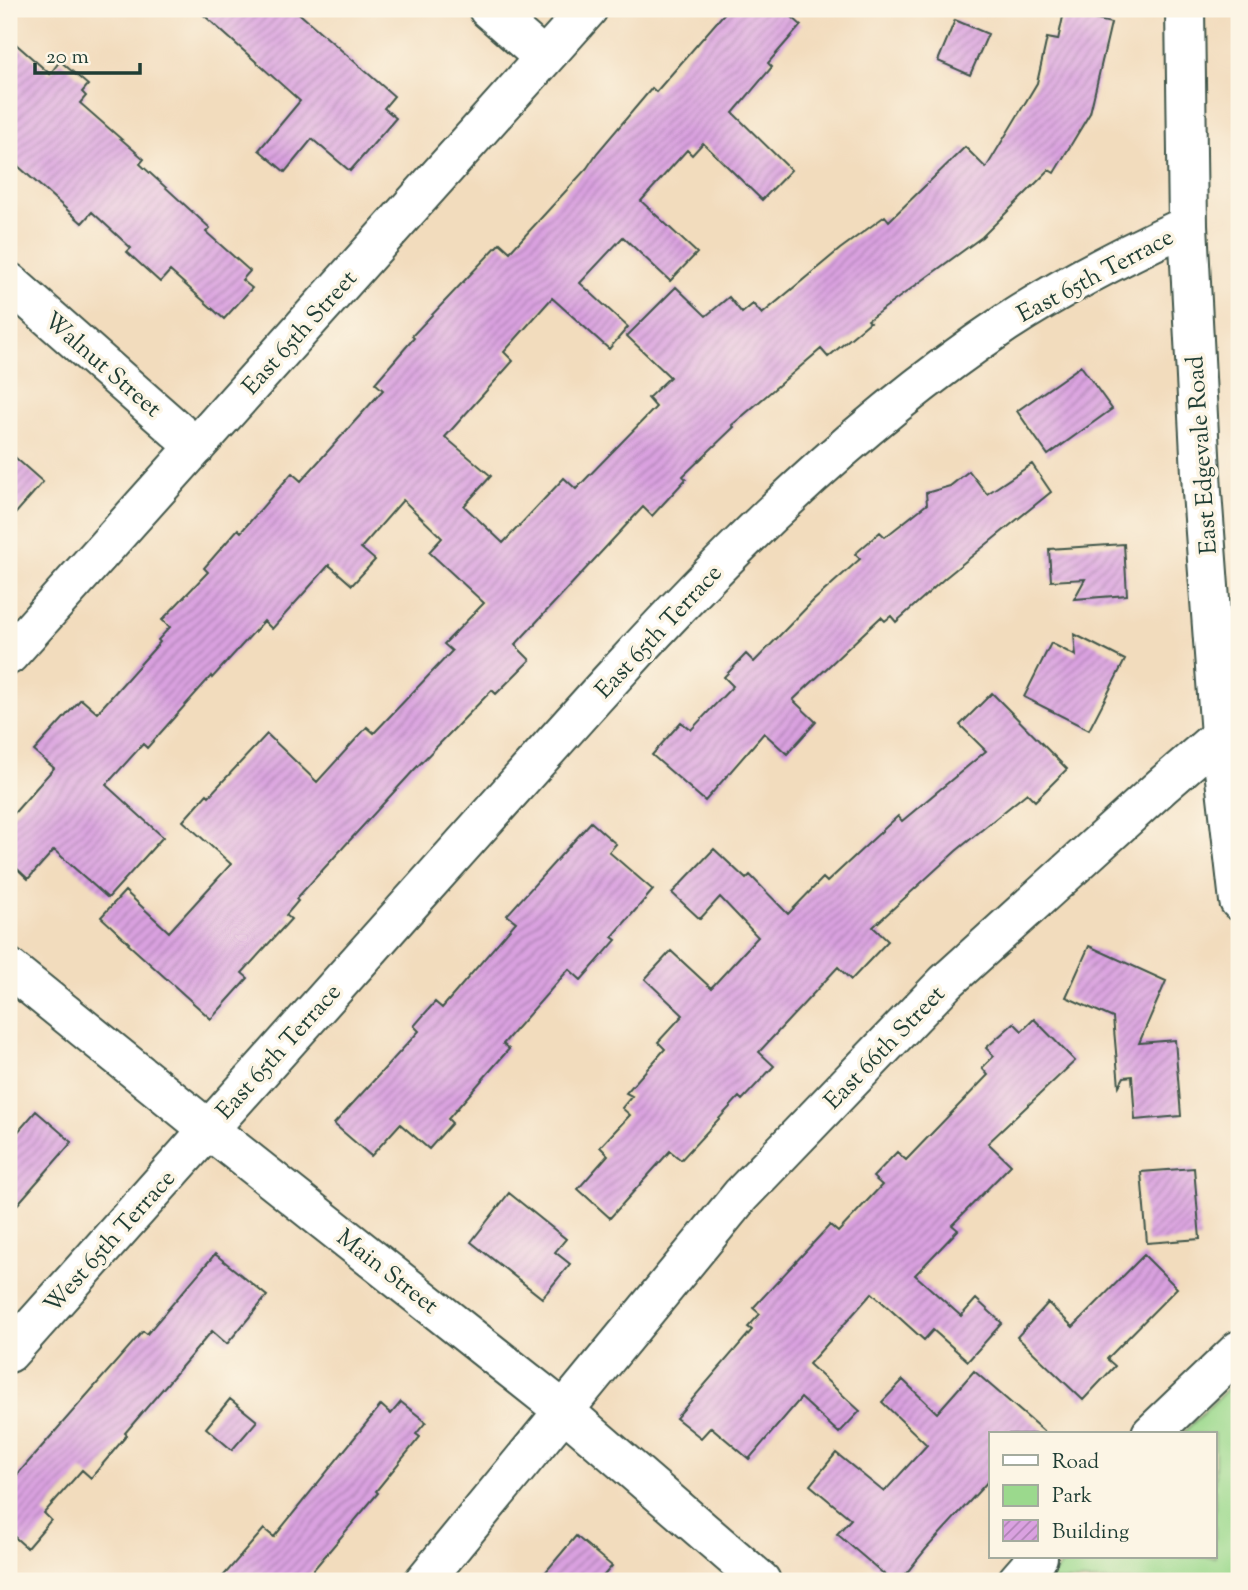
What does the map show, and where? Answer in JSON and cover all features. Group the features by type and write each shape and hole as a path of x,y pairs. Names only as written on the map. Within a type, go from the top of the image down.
{"street":[{"path":"488,9 544,58"},
{"name":"East 65th Street","path":"9,655 588,9"},
{"name":"East Edgevale Road","path":"1185,9 1188,225 1202,492 1230,727 1239,901"},
{"name":"East 65th Terrace","path":"208,1129 652,634 789,495 895,405 1006,323 1100,267 1188,225"},
{"name":"Walnut Street","path":"9,282 196,447"},
{"name":"East 66th Street","path":"424,1581 741,1195 946,982 1151,795 1230,727"},
{"name":"Main Street","path":"9,968 564,1410 761,1581"},
{"name":"West 65th Terrace","path":"9,1353 208,1129"},
{"path":"1153,1432 1239,1350"},
{"path":"1017,1581 1037,1558"}],"green space":[{"path":"1239,1383 1239,1581 1047,1581 1068,1558 1216,1558 1216,1432 1184,1432 1228,1388"}],"building":[{"path":"197,9 294,9 394,96 384,108 396,118 350,171 312,139 285,172 259,150 300,101"},
{"path":"728,9 783,9 801,25 768,63 772,67 733,113 791,170 762,200 703,143 692,155 687,150 641,201 697,253 670,281 623,237 580,283 628,327 609,349 552,298 504,352 513,361 445,437 491,476 464,506 503,543 564,478 576,489 656,407 648,398 670,377 627,336 676,287 706,316 729,297 742,313 753,304 762,314 840,249 885,216 889,221 965,147 986,168 1037,83 1047,38 1058,40 1064,12 1111,23 1090,113 1054,173 1049,170 982,237 868,320 870,322 828,357 821,349 732,425 734,427 683,476 686,479 652,516 643,507 515,645 530,660 496,694 492,690 414,770 296,899 298,901 286,915 291,919 242,973 248,978 211,1019 101,917 125,891 169,932 231,864 183,821 267,734 317,782 367,727 374,733 452,651 444,644 484,603 429,552 442,538 403,500 361,548 375,560 352,585 329,565 272,629 264,621 147,748 143,744 106,785 163,837 108,898 54,850 28,879 9,861 9,819 54,768 34,751 81,699 97,713 160,642 158,640 170,627 162,620 208,572 204,568 238,529 241,532 292,473 301,481 383,390 375,383 414,338 412,336 500,243 510,252 587,168 652,88 656,92"},
{"path":"955,20 988,34 970,75 938,61"},
{"path":"9,38 50,74 60,61 88,85 82,92 86,96 80,103 144,159 140,164 210,228 206,232 250,271 242,280 252,288 224,319 170,271 160,282 127,252 131,248 92,212 82,223 9,158"},
{"path":"1081,366 1112,409 1048,455 1017,411"},
{"path":"9,452 43,482 9,521"},
{"path":"1032,464 1051,492 945,578 896,622 891,616 885,621 881,617 793,700 816,722 787,754 764,733 705,801 652,755 681,722 691,730 733,686 724,677 746,654 754,662 813,601 860,559 855,554 880,532 885,537 927,504 926,493 950,486 969,471 987,494"},
{"path":"1124,544 1127,595 1074,599 1085,579 1051,581 1049,549"},
{"path":"1074,634 1125,660 1089,730 1024,697 1051,643 1076,656"},
{"path":"992,693 1067,769 1035,801 1027,793 956,851 873,927 888,941 851,980 838,967 759,1052 774,1066 742,1100 739,1097 681,1160 670,1151 610,1218 578,1189 608,1155 600,1147 630,1115 622,1108 632,1096 626,1093 665,1049 658,1042 683,1015 645,979 671,951 711,988 758,937 720,897 700,919 672,893 714,849 746,879 750,875 788,914 823,878 827,882 898,816 902,821 986,751 960,725"},
{"path":"591,822 616,844 609,852 653,890 612,937 616,940 581,980 569,969 503,1044 509,1049 448,1119 452,1123 429,1149 400,1124 371,1156 334,1124 419,1031 414,1026 435,1002 442,1008 516,922 507,915"},
{"path":"1089,946 1166,981 1139,1043 1175,1040 1181,1116 1135,1120 1132,1076 1124,1077 1119,1086 1113,1018 1066,997"},
{"path":"1034,1019 1075,1061 988,1143 1011,1165 952,1225 958,1230 915,1275 961,1316 976,1299 1002,1323 968,1361 933,1330 924,1340 872,1293 809,1364 860,1411 839,1433 801,1398 749,1459 711,1427 701,1438 676,1418 752,1330 748,1327 760,1314 753,1308 830,1225 838,1232 882,1185 873,1177 897,1152 906,1160 988,1075 982,1068 994,1056 986,1048 1014,1023 1022,1031"},
{"path":"36,1111 72,1142 9,1214 9,1142"},
{"path":"1194,1168 1200,1239 1147,1243 1141,1172"},
{"path":"509,1193 566,1239 555,1252 570,1264 542,1298 471,1242"},
{"path":"215,1254 267,1296 227,1344 212,1331 125,1433 127,1435 91,1478 82,1470 44,1513 51,1520 27,1548 9,1532 9,1484 143,1331 147,1334"},
{"path":"1144,1255 1177,1288 1107,1359 1115,1366 1083,1400 1017,1337 1048,1303 1073,1327"},
{"path":"974,1371 1045,1432 989,1432 989,1480 900,1581 892,1581 837,1534 851,1519 810,1485 836,1453 884,1492 927,1445 882,1402 903,1380 937,1413"},
{"path":"230,1399 257,1421 232,1450 206,1428"},
{"path":"401,1402 426,1422 416,1434 420,1437 376,1491 378,1493 304,1581 219,1581 264,1529 274,1537 381,1405 391,1414"},
{"path":"576,1536 612,1566 599,1581 538,1581"}]}
